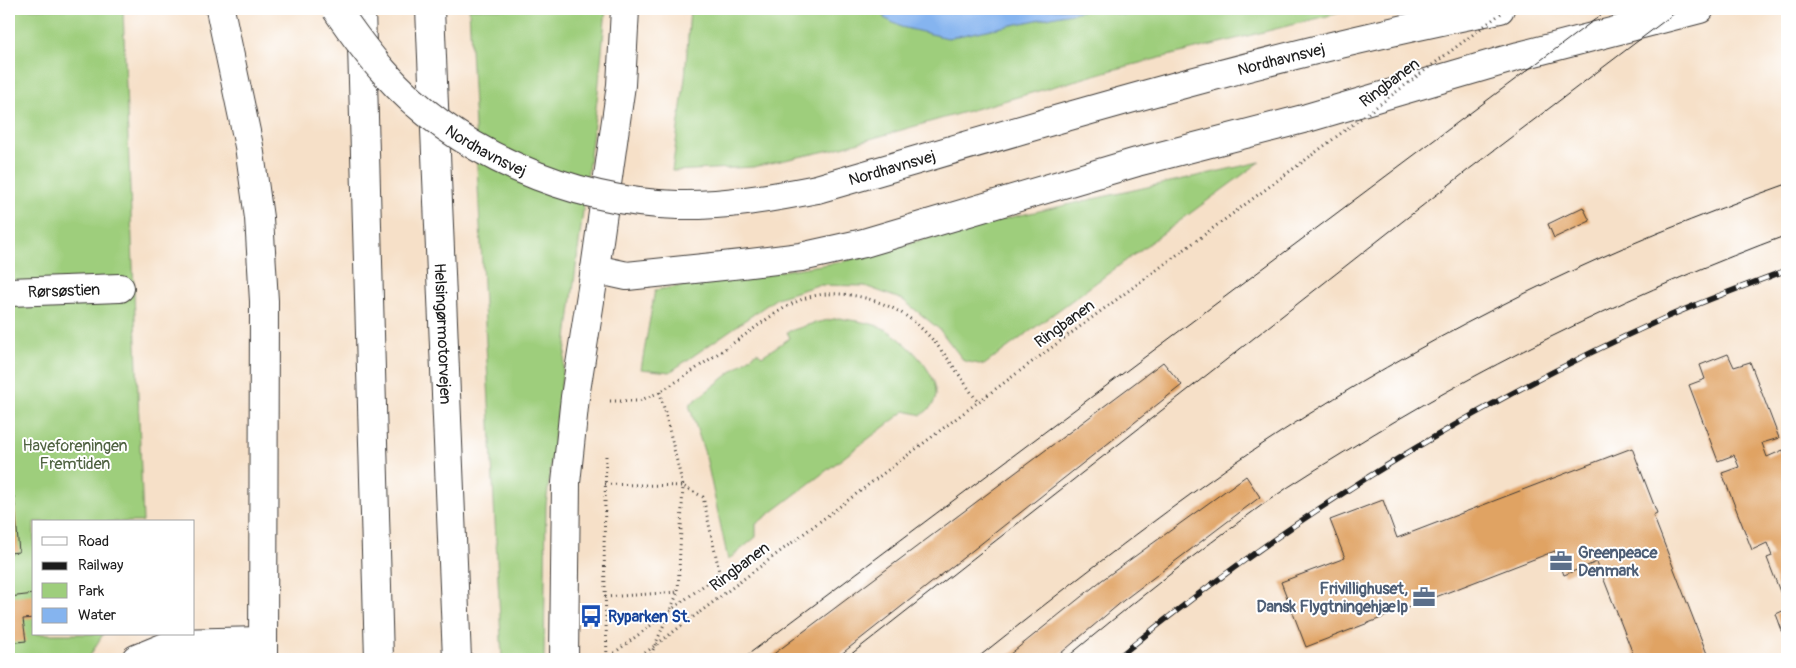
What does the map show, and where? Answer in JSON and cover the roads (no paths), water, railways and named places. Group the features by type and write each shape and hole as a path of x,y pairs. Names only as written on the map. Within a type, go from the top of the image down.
{"main road":[{"path":"136,659 175,644 262,650 264,301 260,218 249,146 220,9"},
{"name":"Nordhavnsvej","path":"336,9 385,74 415,102 448,128 482,150 557,184 638,202 678,205 760,200 817,189 1199,80 1332,45 1500,9"},
{"path":"360,9 379,659"},
{"name":"Helsingørmotorvejen","path":"430,9 457,659"},
{"path":"564,659 566,483 575,397 621,86 625,9"},
{"path":"595,270 628,276 801,257 855,245 1137,162 1307,118 1519,56 1700,9"},
{"name":"Rørsøstien","path":"9,292 120,288"}],"water":[{"path":"885,9 1091,9 948,38 901,27 884,18"},
{"path":"1094,9 1137,9 1124,15"}],"tram line":[{"path":"742,659 1609,9"},
{"path":"845,659 1468,170 1680,9"},
{"path":"976,659 1103,560 1233,464 1283,430 1387,367 1547,282 1658,233 1787,184"},
{"path":"1065,659 1162,580 1262,505 1372,435 1472,378 1575,325 1680,278 1787,235"}],"railway":[{"path":"1116,659 1245,560 1380,470 1450,428 1593,352 1667,317 1787,270"}],"place":[{"name":"Greenpeace Denmark","path":"1561,561"},
{"name":"Frivillighuset, Dansk Flygtningehjælp","path":"1424,597"},
{"name":"Ryparken St.","path":"591,616"}],"park label":[{"name":"Haveforeningen Fremtiden","path":"75,454"}]}
